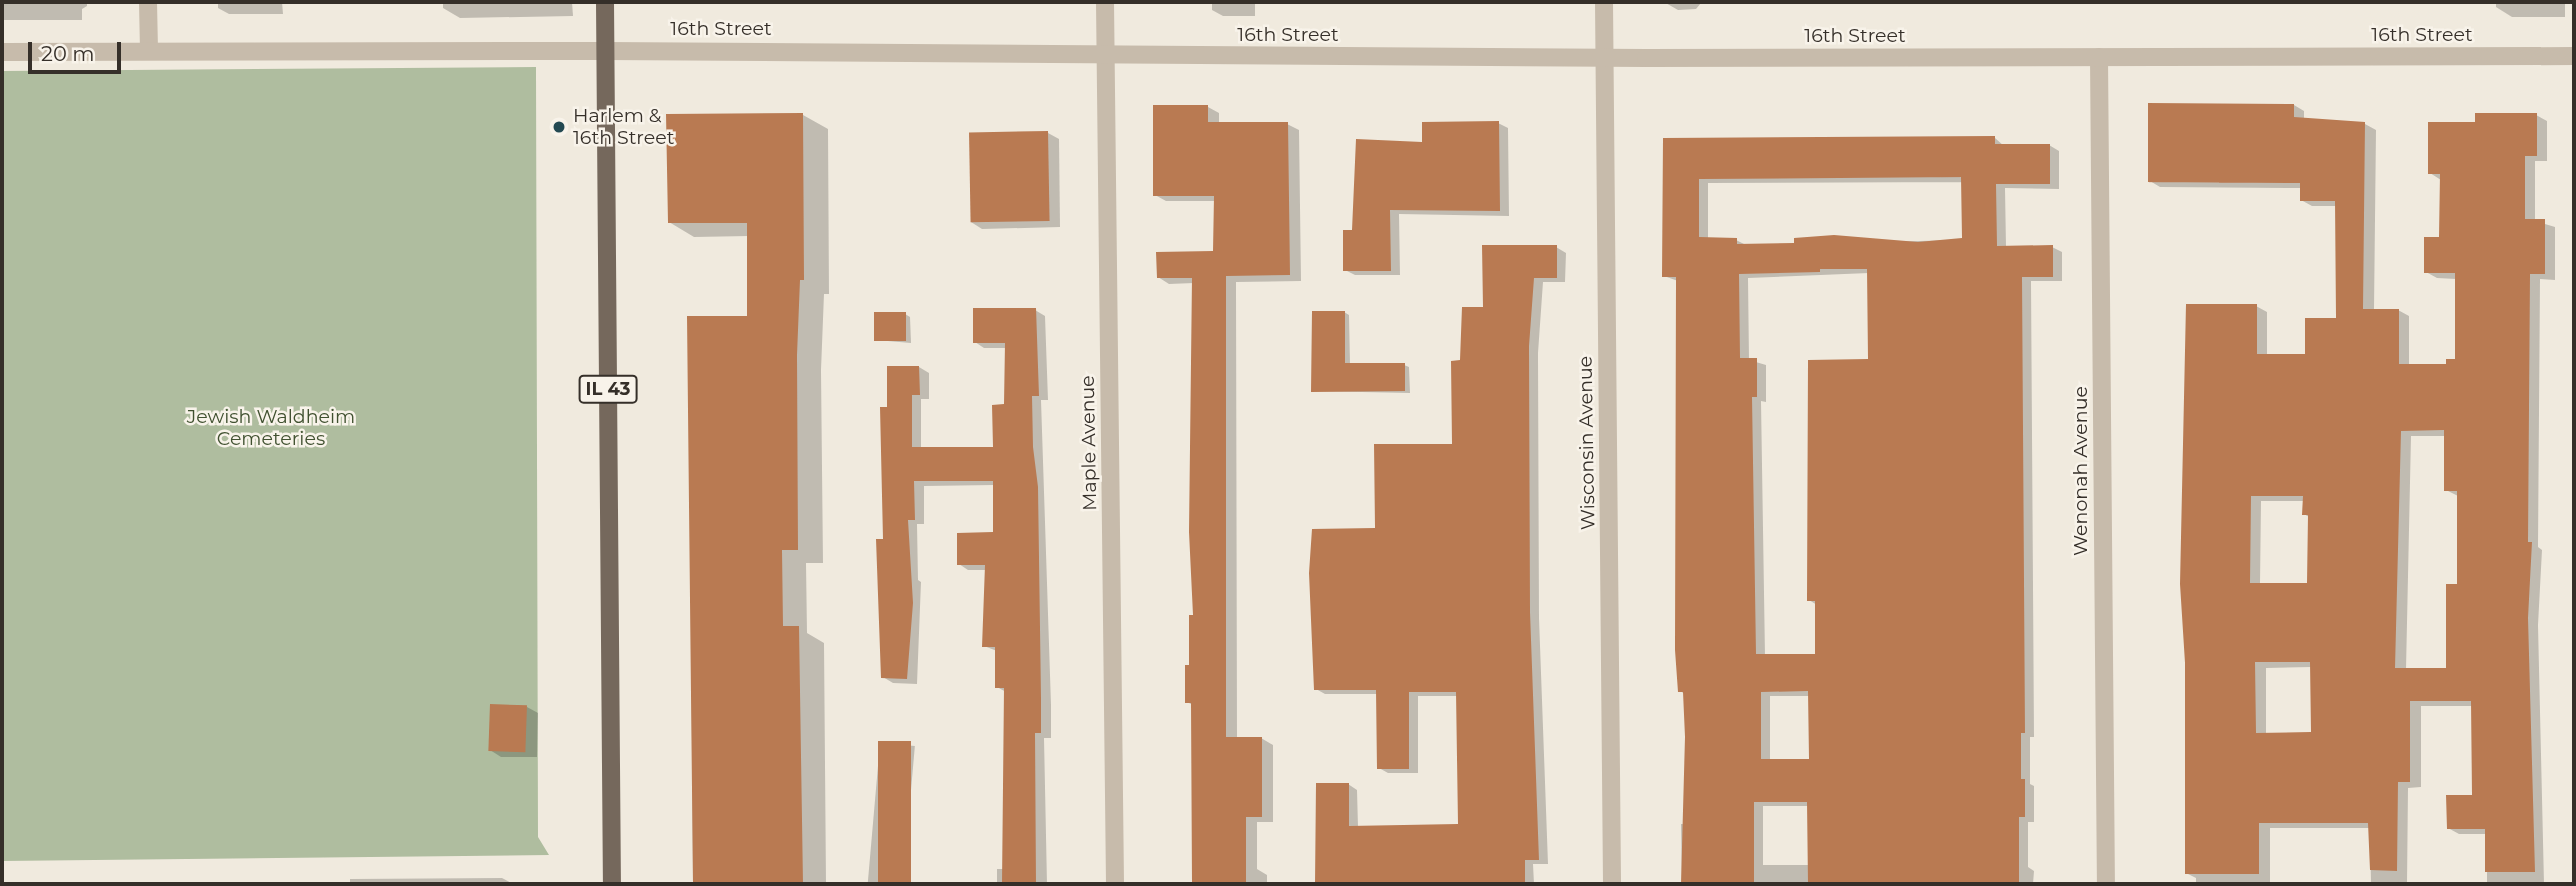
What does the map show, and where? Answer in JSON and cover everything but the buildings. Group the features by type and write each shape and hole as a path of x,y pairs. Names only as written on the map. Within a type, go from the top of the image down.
{"main road":[{"name":"IL 43","path":"605,2 612,884"}],"street":[{"path":"148,2 149,51"},
{"name":"Maple Avenue","path":"1105,2 1115,884"},
{"name":"Wisconsin Avenue","path":"1604,2 1612,884"},
{"name":"16th Street","path":"2,52 605,51 1604,58 2574,56"},
{"name":"Wenonah Avenue","path":"2099,57 2106,884"}],"green space":[{"name":"Jewish Waldheim Cemeteries","path":"536,67 538,837 549,855 2,861 2,71"}],"place":[{"name":"Harlem & 16th Street","path":"559,127"}]}
